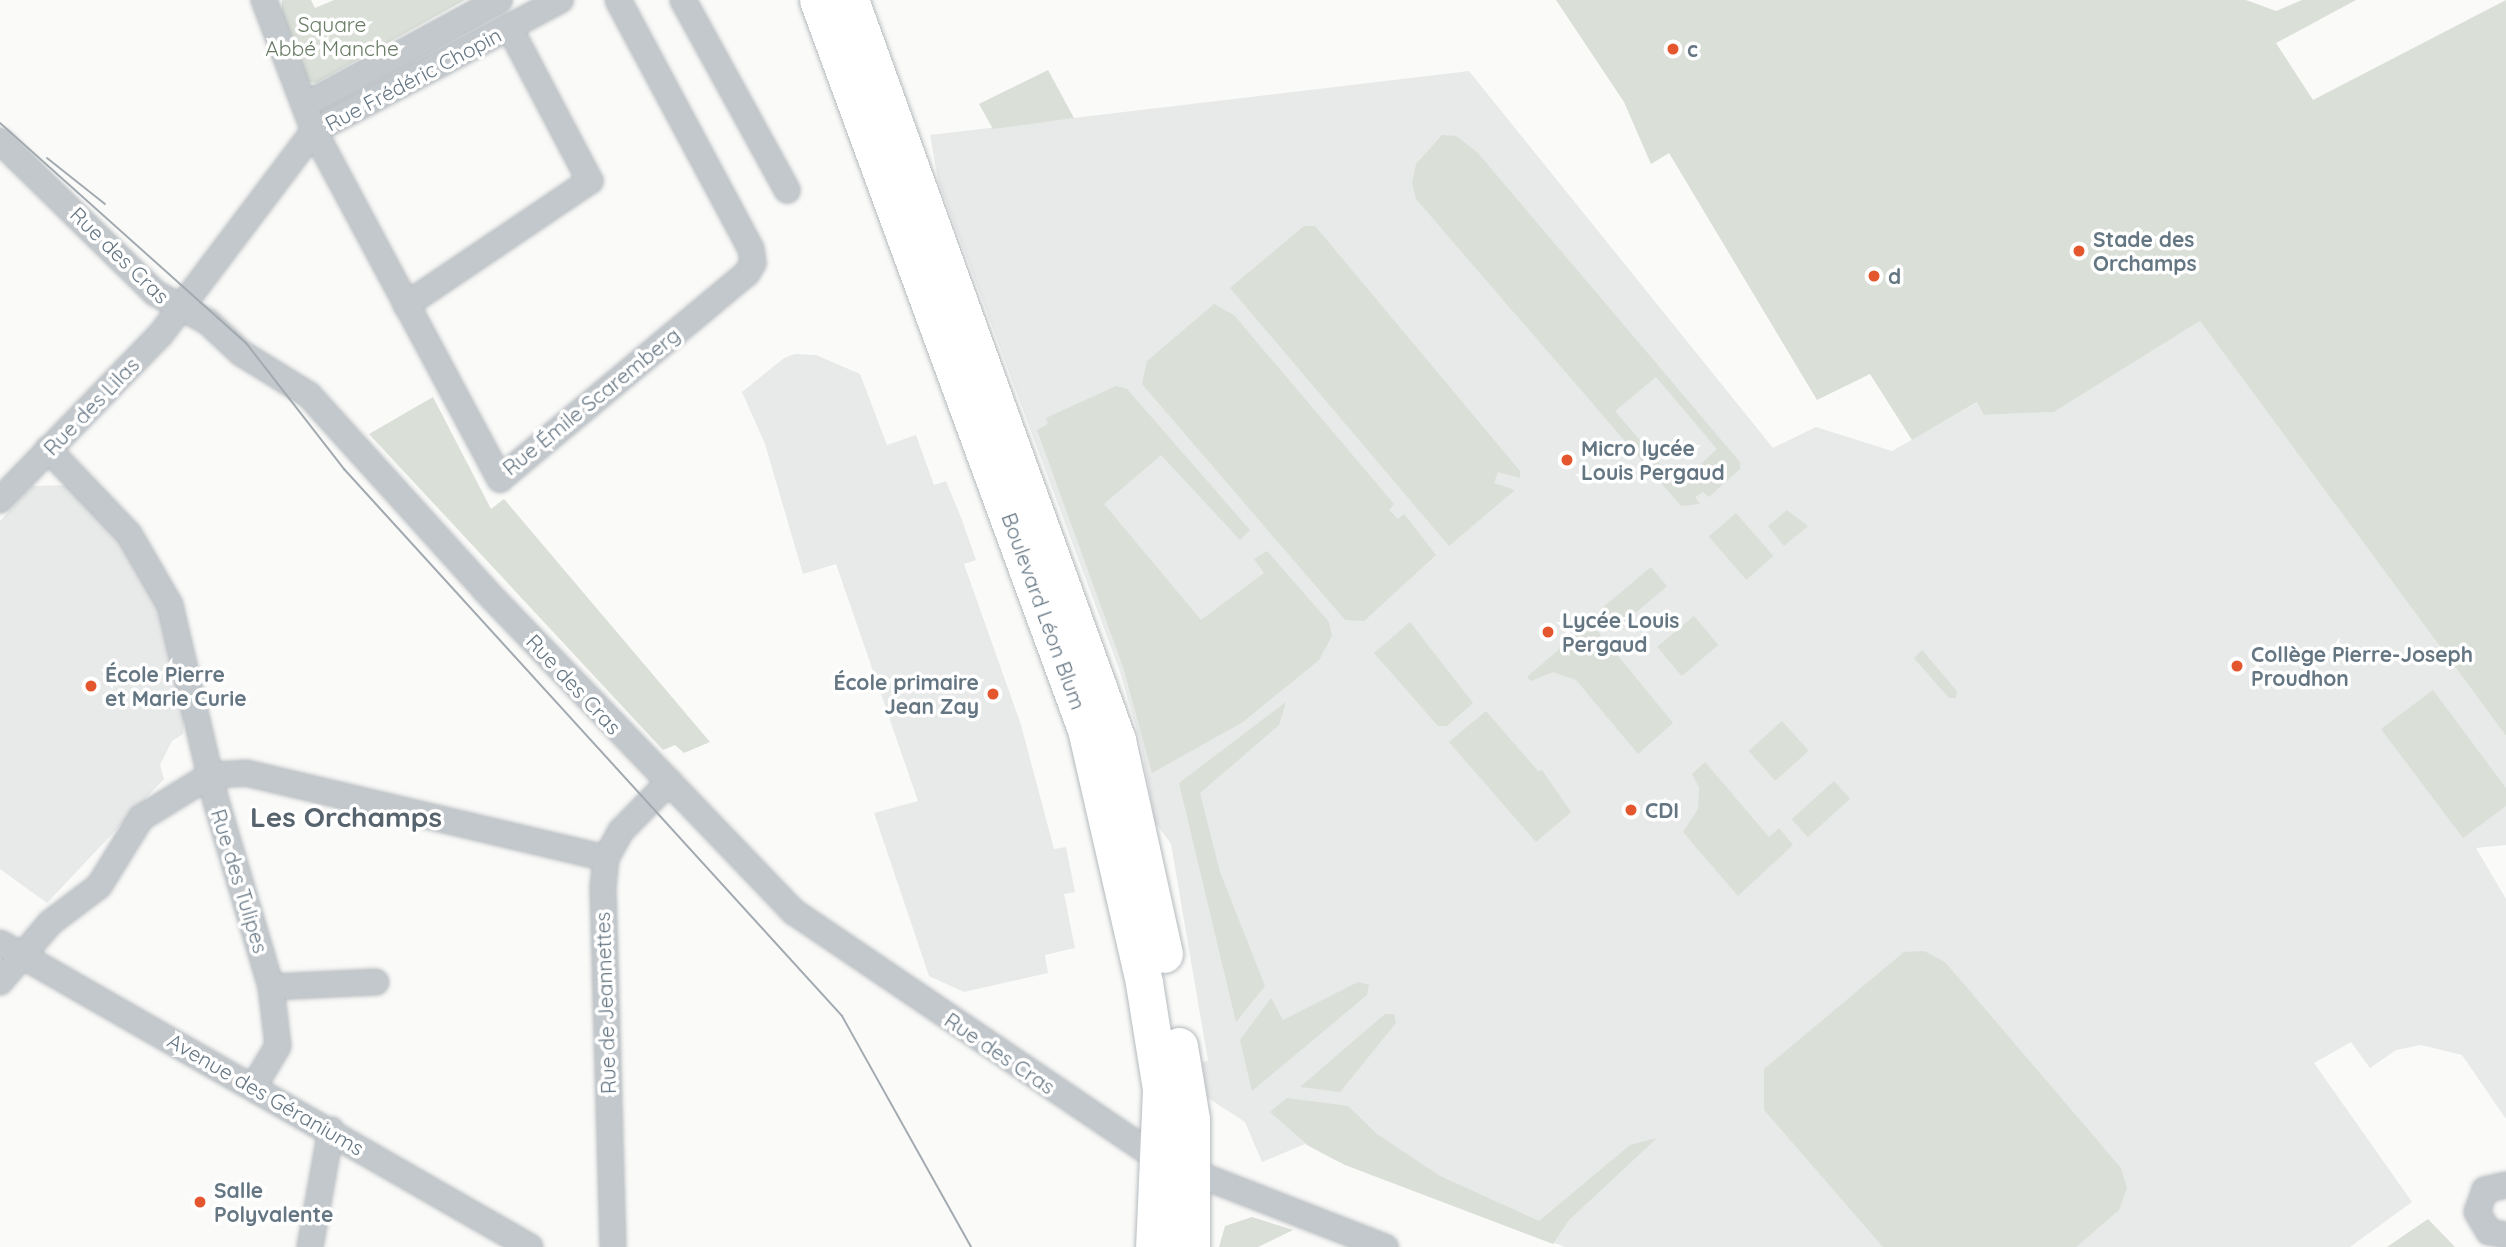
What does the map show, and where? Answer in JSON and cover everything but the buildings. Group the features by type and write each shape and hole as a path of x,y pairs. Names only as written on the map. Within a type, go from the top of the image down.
{"main road":[{"name":"Boulevard Léon Blum","path":"818,0 1086,729 1144,983 1191,1247"},
{"name":"Boulevard Léon Blum","path":"850,0 1117,740 1161,942 1191,1119 1154,1247"},
{"name":"Boulevard Léon Blum","path":"1173,1247 1176,1166"}],"street":[{"name":"Rue Émile Scaremberg","path":"264,0 314,131 500,479 747,273 753,263 751,249 618,0"},
{"name":"Rue Frédéric Chopin","path":"305,105 499,0"},
{"name":"Rue Frédéric Chopin","path":"179,310 314,131 560,0"},
{"path":"683,0 787,190"},
{"path":"406,305 590,181 509,27"},
{"name":"Rue des Cras","path":"0,141 155,293 179,310 208,322 241,353 309,395 486,591 794,912 1176,1166 1385,1247"},
{"name":"Rue des Lilas","path":"0,500 161,334 179,310"},
{"name":"Rue des Tulipes","path":"48,449 129,534 157,575 170,605 211,775 271,987 278,1046 254,1086"},
{"path":"0,982 11,948 99,886 141,818 211,775 246,773 606,858"},
{"name":"Rue de Jeannettes","path":"613,1247 602,932 606,858 621,831 669,782"},
{"name":"Avenue des Géraniums","path":"11,948 530,1247"},
{"path":"271,987 376,982"},
{"path":"310,1247 331,1130"},
{"path":"2503,1237 2479,1220 2477,1204 2485,1191 2506,1185"}],"shaded area":[{"name":"Lycée Louis Pergaud","path":"1469,71 1773,448 1816,427 1892,451 1978,402 1985,415 2054,412 2200,321 2506,736 2506,845 2476,848 2506,899 2506,1119 2462,1055 2421,1045 2396,1050 2370,1068 2351,1042 2314,1063 2412,1202 2350,1247 1565,1247 1333,1159 1305,1144 1262,1162 1245,1122 1208,1098 1202,1062 1208,1061 1171,844 1155,822 1141,744 1119,669 938,180 930,135"},
{"path":"795,354 816,355 860,374 887,445 916,435 934,485 946,481 962,520 976,560 964,564 1021,725 1054,849 1066,847 1075,892 1064,894 1075,948 1045,955 1048,973 964,992 929,976 874,813 918,801 836,564 803,574 765,444 742,392 784,358"},
{"name":"École Pierre et Marie Curie","path":"72,485 111,523 163,606 185,705 183,734 172,741 160,765 164,779 47,903 0,869 0,521 32,486"}],"green space":[{"name":"Square Abbé Manche","path":"282,0 311,0 315,8 334,0 465,0 316,83 308,82 281,13"},
{"name":"Stade des Orchamps","path":"1556,0 2246,0 2276,11 2302,0 2356,0 2276,43 2313,100 2506,0 2506,736 2200,321 2054,412 1984,415 1977,402 1912,440 1870,374 1817,400 1669,153 1651,164 1624,102"},
{"path":"1048,70 1074,118 993,129 979,104"},
{"path":"1442,135 1456,136 1477,152 1740,462 1740,469 1709,497 1703,492 1695,497 1700,504 1681,506 1416,199 1412,183 1416,164","holes":["1656,377 1717,449 1678,485 1615,411"]},
{"path":"1304,226 1315,226 1520,471 1520,478 1498,472 1494,483 1515,490 1449,546 1230,288"},
{"path":"1214,304 1234,315 1394,504 1389,510 1398,519 1404,514 1436,555 1364,621 1345,620 1142,384 1147,361"},
{"path":"1116,386 1127,389 1250,530 1240,540 1161,455 1104,504 1201,620 1264,573 1254,559 1267,551 1329,622 1332,636 1319,660 1243,722 1152,773 1123,667 1037,430 1048,424 1046,418"},
{"path":"433,397 491,509 504,499 710,742 684,753 675,745 663,750 369,434"},
{"path":"1787,510 1808,526 1784,546 1768,526"},
{"path":"1736,513 1773,556 1746,580 1709,537"},
{"path":"1651,567 1667,586 1616,629 1600,610"},
{"path":"1694,616 1718,645 1682,676 1657,647"},
{"path":"1410,622 1473,703 1447,726 1438,726 1374,653"},
{"path":"1587,625 1596,629 1673,723 1638,754 1576,680 1553,672 1531,681 1527,677"},
{"path":"1922,650 1957,691 1956,698 1949,698 1914,658"},
{"path":"2433,690 2506,788 2506,806 2463,838 2381,729"},
{"path":"1286,702 1279,725 1200,793 1220,872 1265,986 1236,1022 1179,783"},
{"path":"1486,711 1538,771 1542,770 1571,812 1536,842 1449,742"},
{"path":"1782,721 1809,751 1775,781 1749,751"},
{"path":"1705,762 1769,837 1779,828 1793,845 1738,896 1683,832 1698,809 1699,787 1692,774"},
{"path":"1834,781 1850,799 1808,837 1792,819"},
{"path":"1924,951 1945,962 2121,1168 2127,1188 2119,1210 2076,1247 1883,1247 1764,1110 1764,1069 1904,952"},
{"path":"1358,982 1369,985 1367,995 1252,1091 1240,1040 1271,998 1283,1020"},
{"path":"1385,1014 1394,1014 1396,1023 1340,1092 1300,1087"},
{"path":"1287,1098 1348,1106 1377,1134 1440,1176 1539,1221 1630,1145 1657,1138 1569,1220 1553,1244 1345,1165 1309,1146 1270,1112"},
{"path":"1252,1217 1293,1230 1258,1247 1219,1247 1225,1226"},
{"path":"2428,1219 2455,1247 2387,1247"}],"tram line":[{"path":"0,123 246,343 344,469 842,1016 971,1247"},
{"path":"47,158 105,204"}],"place":[{"name":"c","path":"1673,49"},
{"name":"Stade des Orchamps","path":"2079,251"},
{"name":"d","path":"1874,276"},
{"name":"Micro lycée Louis Pergaud","path":"1567,460"},
{"name":"Lycée Louis Pergaud","path":"1548,632"},
{"name":"Collège Pierre-Joseph Proudhon","path":"2237,666"},
{"name":"École Pierre et Marie Curie","path":"91,686"},
{"name":"École primaire Jean Zay","path":"993,694"},
{"name":"CDI","path":"1631,810"},
{"name":"Salle Polyvalente","path":"200,1202"}],"district":[{"name":"Les Orchamps","path":"346,817"}]}
